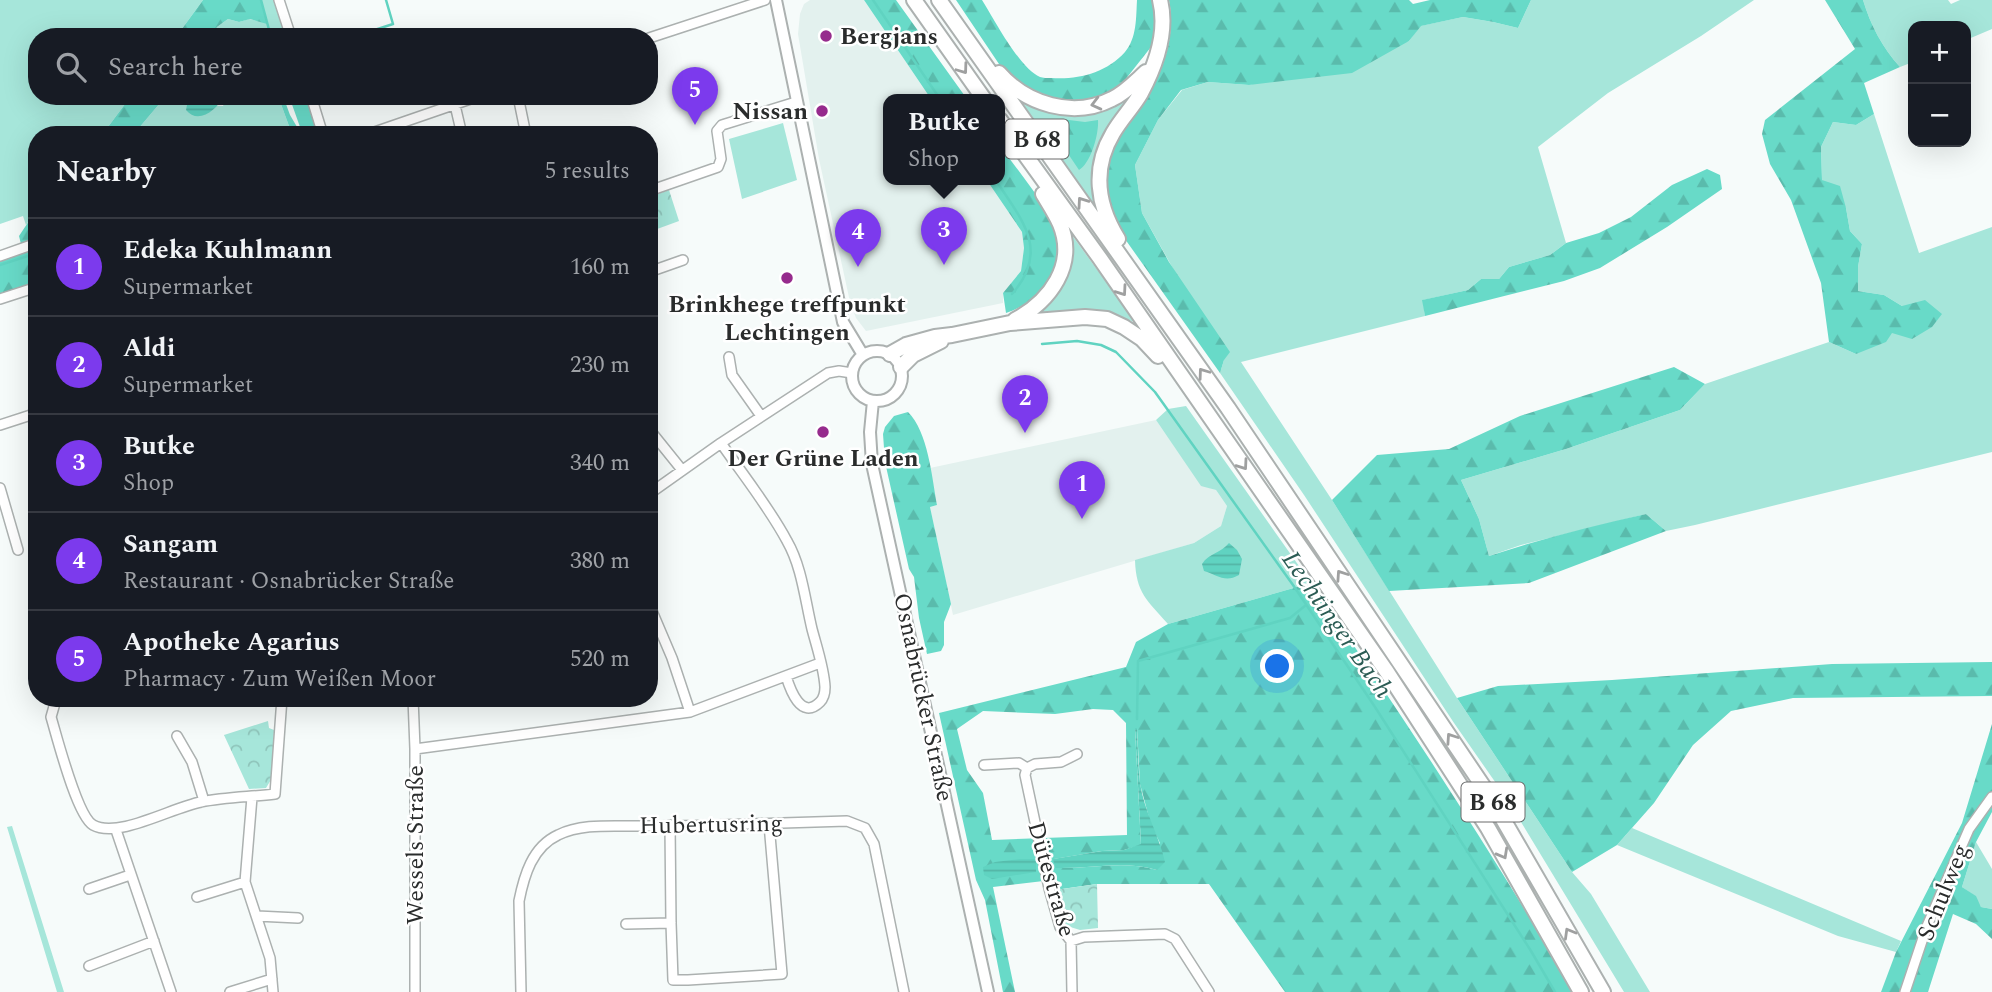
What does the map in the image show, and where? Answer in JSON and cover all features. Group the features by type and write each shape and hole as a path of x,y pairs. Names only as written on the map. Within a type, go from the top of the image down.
{"highway":[{"name":"B 68","path":"914,0 980,94"},
{"name":"B 68","path":"939,0 1228,408 1489,795 1603,992"},
{"path":"946,0 1010,85 1035,100 1052,106 1093,106 1111,100 1129,88 1152,66"},
{"path":"1135,278 1132,262 1109,224 1100,197 1098,180 1105,148 1141,92 1161,44 1160,0"},
{"name":"B 68","path":"1005,127 1387,673 1489,828 1581,992"},
{"path":"1010,323 1043,301 1060,275 1063,264 1064,237 1060,224 1042,193 1040,176"},
{"path":"890,354 920,340 1010,323 1084,317 1107,319 1142,339 1192,404 1204,409"},
{"path":"901,367 913,355 952,335"}],"street":[{"path":"279,0 288,28"},
{"path":"658,35 765,0"},
{"path":"776,0 844,323 863,355"},
{"path":"658,188 718,167 721,159 717,131 722,125 796,103"},
{"path":"314,105 320,126"},
{"path":"392,126 452,105"},
{"path":"455,105 460,126"},
{"path":"520,105 524,126"},
{"path":"0,256 28,246"},
{"path":"658,269 683,260"},
{"path":"0,299 28,290"},
{"path":"876,351 890,354 901,367 899,390 888,399 873,401 860,394 853,381 854,366 863,355 876,351"},
{"path":"729,357 732,375 761,416"},
{"path":"658,487 828,373 852,373"},
{"name":"Osnabrücker Straße","path":"873,401 870,432 872,464 988,992"},
{"path":"0,425 28,416"},
{"path":"658,440 682,470"},
{"path":"721,443 778,525 795,557 825,687 821,702 814,706 799,704 786,676"},
{"path":"0,488 18,550"},
{"path":"658,625 690,712"},
{"path":"415,749 690,712 820,663"},
{"path":"54,707 51,716 78,803 85,817 94,825 116,830 204,801 275,794 281,707"},
{"name":"Wessels Straße","path":"413,707 415,992"},
{"path":"177,737 192,762 204,801"},
{"path":"984,765 1019,763 1027,768 1035,764 1061,762 1077,754"},
{"name":"Dütestraße","path":"1027,768 1025,775 1049,888 1060,927 1071,941 1072,992"},
{"path":"254,796 245,882 270,958 272,992"},
{"name":"Schulweg","path":"1905,992 1927,926 1969,829 1992,797"},
{"name":"Hubertusring","path":"521,992 519,901 528,866 545,843 559,834 588,827 846,821 865,828 874,844 904,992"},
{"path":"670,825 673,980 782,974 769,824"},
{"path":"116,830 171,992"},
{"path":"89,889 130,875"},
{"path":"197,897 245,882"},
{"path":"257,916 298,918"},
{"path":"626,924 671,923"},
{"path":"1071,941 1084,937 1165,934 1175,939 1209,992"},
{"path":"89,966 154,941"},
{"path":"230,992 272,979"}],"shaded area":[{"path":"810,0 864,0 928,94 883,94 883,185 990,185 1022,232 1024,248 1021,271 1003,293 1003,303 866,331 856,318 850,302 819,159 798,34 804,4"},
{"path":"187,105 218,105 201,116 186,110"},
{"path":"1156,420 1201,485 1216,490 1227,506 1221,526 1194,543 953,615 930,507 937,505 930,468"},
{"path":"1229,543 1242,559 1239,575 1225,578 1204,571 1202,564 1205,560"},
{"path":"1135,728 1142,793 1165,862 1157,870 1119,865 1055,868 1053,859 1124,850 1141,844"},
{"path":"1036,859 1036,872 992,879 984,875 983,867 995,862"}],"green space":[{"path":"0,0 203,0 183,28 28,28 28,105 124,105 109,126 28,126 28,222 26,225 23,216 0,224"},
{"path":"203,0 261,0 267,24 250,19 239,22 228,19 216,28 183,28"},
{"path":"261,0 279,0 288,28 216,28 228,19 239,22 249,19 267,23"},
{"path":"864,0 896,0 963,94 928,94"},
{"path":"956,0 982,0 1016,54 1032,72 1044,78 1091,74 1117,59 1132,40 1137,0 1153,0 1156,25 1151,47 1121,85 1092,100 1067,101 1055,99 1020,84 1001,67"},
{"path":"1169,0 1409,0 1413,4 1430,0 1531,0 1518,28 1463,17 1421,26 1409,41 1352,73 1249,85 1208,82 1181,90 1158,120 1135,165 1142,213 1169,262 1230,352 1220,373 1120,232 1107,196 1107,163 1114,143 1159,74 1165,56 1171,28"},
{"path":"1531,0 1754,0 1608,93 1538,147 1566,243 1550,255 1509,267 1499,279 1481,279 1468,290 1423,300 1425,316 1241,362 1457,698 1572,872 1591,894 1650,992 1624,992 1507,799 1220,373 1224,360 1142,213 1135,165 1158,120 1182,90 1208,82 1249,85 1409,41 1420,26 1463,17 1518,28"},
{"path":"1825,0 1863,0 1878,36 1900,67 1864,83 1874,114 1856,125 1833,122 1821,147 1822,180 1840,186 1850,231 1862,244 1858,291 1884,295 1902,306 1925,300 1942,314 1932,327 1912,339 1892,333 1886,342 1856,354 1829,342 1821,283 1791,200 1770,164 1762,134 1765,120 1855,49"},
{"path":"1863,0 1948,0 1951,4 1960,0 1992,0 1992,29 1971,38 1971,21 1908,21 1908,64 1900,67 1878,36"},
{"path":"1134,92 1093,172 1092,184 1097,210 1019,99 1050,112 1090,112 1105,109"},
{"path":"124,105 158,105 141,126 109,126"},
{"path":"158,105 281,105 289,126 141,126"},
{"path":"281,105 286,105 296,126 289,126"},
{"path":"292,105 314,105 320,126 300,126"},
{"path":"1874,114 1919,253 1992,227 1992,452 1666,531 1646,514 1521,545 1489,556 1479,519 1461,480 1566,449 1680,410 1705,384 1829,342 1856,354 1902,306 1884,295 1858,291 1862,244 1850,231 1846,208 1822,180 1821,147 1833,122 1856,125"},
{"path":"1061,119 1085,122 1098,120 1093,148 1079,170 1050,127"},
{"path":"783,123 797,180 742,199 729,139"},
{"path":"1005,153 1045,208 1055,228 1058,243 1058,257 1049,281 1031,300 1006,313 1003,293 1021,271 1024,248 1022,232 990,185 1005,185"},
{"path":"1707,169 1720,175 1722,189 1600,268 1564,281 1425,316 1422,300 1468,290 1481,279 1499,279 1509,267 1550,255 1566,243 1599,233 1631,217 1672,185"},
{"path":"669,190 679,221 658,229 658,194"},
{"path":"28,222 28,285 0,294 0,256 22,248 19,236"},
{"path":"1069,231 1136,323 1106,310 1039,313 1056,296 1067,277 1071,255"},
{"path":"1674,367 1705,384 1680,410 1566,449 1461,480 1479,519 1489,556 1646,514 1666,531 1529,583 1389,591 1332,500 1377,455 1449,449 1520,416"},
{"path":"1186,406 1311,583 1168,624 1140,588 1135,560 1194,543 1221,526 1227,506 1216,490 1201,486 1156,420 1168,409"},
{"path":"908,412 920,431 928,456 937,505 930,507 951,604 944,622 944,645 941,651 927,654 914,577 909,569 885,462 885,427 894,416"},
{"path":"1311,583 1446,785 1574,992 1285,992 1209,884 1097,884 1055,890 1052,880 993,887 1015,992 1003,992 985,900 976,880 939,713 1126,667 1136,642 1168,624","holes":["1093,709 1113,710 1126,723 1127,835 992,840 983,793 967,770 957,729 983,711 1055,714","1137,728 1140,784 1151,825 1160,843 1157,870 1119,865 1055,868 1054,859 1124,850 1141,845"]},
{"path":"1992,662 1992,696 1793,698 1731,711 1693,745 1654,803 1617,845 1572,872 1457,698 1498,686 1832,664"},
{"path":"268,721 269,728 274,730 272,778 266,788 249,789 224,735"},
{"path":"1992,724 1992,812 1976,842 1962,887 1976,896 1981,907 1992,909 1992,939 1976,924 1953,914 1928,992 1881,992 1896,952 1962,823"},
{"path":"12,826 64,992 57,992 7,827"},
{"path":"1632,828 1901,941 1896,952 1838,936 1617,845"},
{"path":"1976,842 1992,869 1992,909 1981,907 1975,896 1962,887"},
{"path":"1097,884 1098,928 1080,930 1067,926 1060,913 1055,890"}],"waterway":[{"path":"261,0 269,28"},
{"path":"381,28 393,24 386,0"},
{"name":"Lechtinger Bach","path":"873,0 937,94"},
{"name":"Lechtinger Bach","path":"999,185 1022,221 1031,249 1024,278 1012,294"},
{"path":"0,265 28,256"},
{"name":"Lechtinger Bach","path":"1042,344 1077,341 1101,345 1116,352 1155,392 1293,585 1375,707 1555,992"},
{"path":"1137,719 1138,661 1290,618 1306,605"}],"place":[{"name":"Bergjans","path":"826,36"},
{"name":"Nissan","path":"822,111"},
{"name":"Apotheke Agarius","path":"695,125"},
{"name":"Butke","path":"944,265"},
{"name":"Sangam","path":"858,267"},
{"name":"Brinkhege treffpunkt Lechtingen","path":"787,278"},
{"name":"Der Grüne Laden","path":"823,432"},
{"name":"Aldi","path":"1025,433"},
{"name":"Edeka Kuhlmann","path":"1082,519"}]}
